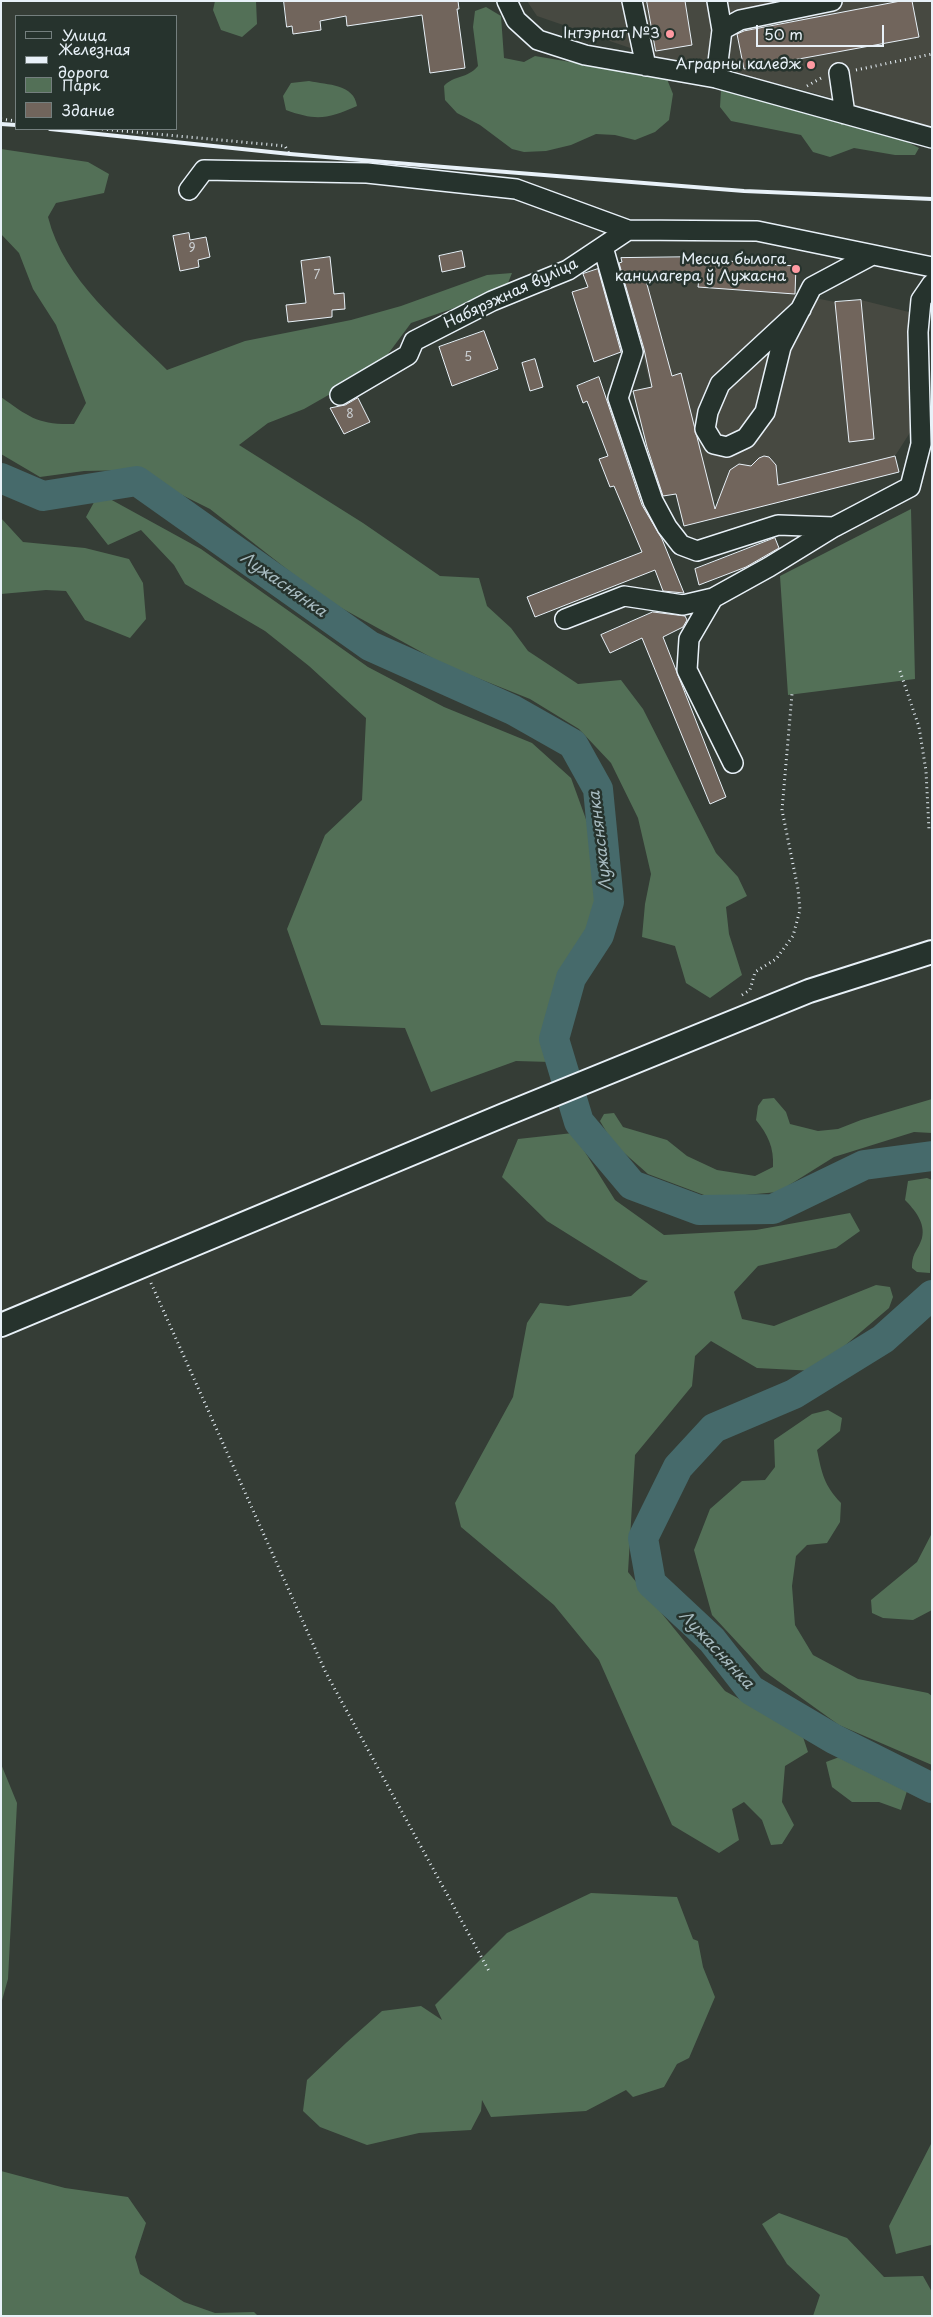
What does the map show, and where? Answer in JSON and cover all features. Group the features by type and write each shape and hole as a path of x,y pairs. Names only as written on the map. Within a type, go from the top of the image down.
{"main road":[{"path":"1,1325 144,1267 504,1114 809,990 932,952"}],"street":[{"path":"507,1 516,20 538,40 585,56 716,78 932,138"},
{"path":"632,1 646,66"},
{"path":"716,78 722,30 717,1"},
{"path":"722,30 740,20 832,1"},
{"path":"839,73 845,114"},
{"path":"189,190 204,170 367,173 516,189 628,230 757,231 932,267"},
{"name":"Набярэжная вуліца","path":"340,395 408,355 414,341 492,302 568,270 628,230"},
{"path":"603,247 633,352 618,398 653,501 667,527 681,545 697,551 778,525 834,526"},
{"path":"800,309 720,384 708,412 705,429 714,444 727,447 746,438 765,412 782,347 812,287 872,255"},
{"path":"565,619 624,596 683,605 713,598 769,568 834,526 910,487 921,444 918,332 921,300 932,284"},
{"path":"713,598 689,639 687,670 733,763"}],"path":[{"path":"1,119 15,121"},
{"path":"113,130 285,146 290,154 293,172"},
{"path":"900,671 919,727 926,771 929,830 932,830"},
{"path":"739,998 750,990 755,972 776,959 793,936 800,910 798,889 782,810 792,694"},
{"path":"144,1267 326,1673 489,1971"}],"shaded area":[{"name":"Аграрны каледж","path":"527,1 932,1 932,129 811,92 713,68 668,61 537,16"},
{"path":"754,263 796,266 795,294 835,302 861,300 909,312 911,431 895,456 680,510 642,351 663,346 645,277 699,278 700,264"}],"green space":[{"path":"215,1 256,1 257,24 242,37 221,30 213,10"},
{"path":"486,7 501,16 504,58 524,62 535,56 612,69 646,70 667,79 673,94 669,120 655,132 635,140 615,135 596,134 571,145 546,151 524,152 512,149 480,125 457,113 445,100 444,86 478,66 473,27 475,11"},
{"path":"309,81 346,89 355,99 357,106 338,114 322,117 306,116 286,110 283,96 291,83"},
{"path":"730,87 894,135 919,148 915,155 895,155 854,148 830,157 813,152 801,135 731,121 720,107 721,90"},
{"path":"1,149 88,162 109,174 104,193 56,203 48,217 56,240 67,262 81,282 114,319 167,370 245,341 351,320 401,306 487,275 512,273 508,283 483,298 411,323 388,354 360,377 304,409 268,423 239,445 363,523 440,576 479,578 487,606 511,628 528,651 578,684 621,680 643,709 716,853 738,877 747,896 726,907 729,934 742,975 710,998 686,983 675,946 642,937 645,904 651,874 638,818 611,763 579,729 530,699 445,665 325,599 210,509 132,470 84,471 40,477 1,454 1,397 27,415 42,421 62,424 74,424 86,403 56,325 33,289 19,253 1,234"},
{"path":"99,493 201,549 368,667 444,707 532,743 571,778 608,880 589,945 560,997 554,1023 551,1062 516,1061 431,1092 405,1028 321,1025 287,929 325,835 362,800 366,718 309,666 265,631 185,584 174,565 141,530 108,545 86,517"},
{"path":"911,509 915,679 788,695 780,576"},
{"path":"1,518 23,542 85,548 129,559 143,583 146,619 130,638 85,620 66,591 46,590 1,594"},
{"path":"774,1098 786,1112 790,1124 818,1131 838,1129 861,1120 932,1099 932,1133 914,1132 834,1157 778,1192 712,1198 648,1174 613,1143 600,1121 604,1114 614,1113 623,1127 667,1140 687,1156 717,1170 755,1176 773,1167 769,1142 756,1120 758,1106 763,1099"},
{"path":"573,1133 615,1200 664,1235 756,1230 850,1213 860,1231 836,1248 758,1266 734,1292 742,1319 774,1326 876,1285 890,1287 893,1297 889,1308 815,1371 757,1368 711,1341 695,1356 692,1386 635,1455 628,1572 725,1691 802,1734 808,1752 785,1766 782,1802 794,1825 782,1844 771,1845 762,1820 744,1802 732,1809 739,1840 719,1853 672,1825 599,1660 554,1605 461,1527 455,1503 513,1397 527,1323 540,1303 568,1306 631,1296 648,1281 640,1279 547,1221 502,1177 518,1139"},
{"path":"927,1178 932,1180 930,1273 917,1272 912,1268 914,1255 923,1232 921,1222 905,1200 908,1181"},
{"path":"828,1410 842,1418 840,1431 817,1450 824,1479 841,1503 840,1522 827,1543 807,1545 796,1556 792,1586 795,1625 813,1655 858,1679 928,1693 932,1696 932,1765 839,1725 764,1671 712,1615 694,1550 710,1509 742,1481 765,1480 775,1467 774,1440 812,1414"},
{"path":"932,1533 932,1610 913,1620 883,1618 872,1613 871,1600 917,1562"},
{"path":"842,1756 907,1791 901,1810 879,1802 852,1802 832,1787 826,1762"},
{"path":"1,1764 17,1803 8,1979 1,2004"},
{"path":"591,1893 677,1897 693,1939 698,1941 703,1967 715,1997 689,2058 677,2064 664,2087 633,2097 626,2090 586,2111 491,2117 482,2100 481,2111 471,2130 419,2133 367,2145 320,2127 303,2111 307,2080 382,2011 421,2006 442,2020 435,2005 507,1933"},
{"path":"932,2142 932,2243 931,2245 896,2254 889,2226"},
{"path":"1,2171 65,2188 128,2197 146,2223 135,2257 140,2274 184,2302 215,2313 254,2312 258,2316 1,2315"},
{"path":"779,2213 847,2238 884,2277 923,2276 932,2292 932,2316 813,2316 820,2295 787,2264 762,2224"}],"building":[{"path":"284,1 458,1 459,9 457,9 465,68 430,73 422,15 347,26 346,16 320,21 321,30 293,34 292,26 287,27"},
{"path":"647,1 685,1 692,45 656,51"},
{"path":"901,1 912,1 919,37 744,69 737,34 744,31"},
{"path":"189,233 190,240 206,237 210,257 198,260 199,267 180,271 173,236"},
{"path":"462,251 465,267 442,272 439,256"},
{"path":"330,257 334,294 344,293 345,309 332,310 332,317 288,322 286,305 306,303 301,261"},
{"path":"700,257 700,259 796,266 795,294 698,287 699,278 645,277 672,376 681,373 715,509 730,470 739,464 751,466 764,456 769,457 776,465 778,485 895,456 899,472 684,526 676,494 663,496 647,447 633,391 652,387 644,349 619,263 622,262 621,258"},
{"path":"598,269 621,352 594,362 572,292 588,287 583,274"},
{"path":"861,300 874,439 849,442 835,302"},
{"path":"484,331 498,369 452,386 439,347"},
{"path":"535,359 543,387 530,391 522,363"},
{"path":"599,377 642,505 662,539 684,593 663,591 655,570 535,617 527,597 642,552 614,486 610,487 599,459 608,456 587,401 583,403 577,386"},
{"path":"358,398 370,422 344,434 330,408 345,405"},
{"path":"775,538 779,548 746,567 699,585 695,569"},
{"path":"653,612 685,616 687,620 683,627 663,637 726,797 710,804 642,638 610,653 601,635"}],"waterway":[{"name":"Лужаснянка","path":"1,478 43,496 137,481 370,646 513,710 573,744 598,789 609,902 599,935 571,978 554,1039 579,1122 632,1185 699,1210 773,1209 864,1165 932,1156"},
{"name":"Лужаснянка","path":"932,1295 883,1339 794,1394 714,1428 678,1467 643,1538 651,1583 712,1640 751,1690 834,1739 932,1788"}],"railway":[{"path":"1,124 15,125"},
{"path":"60,130 290,154 744,191 932,199"}],"place":[{"name":"Інтэрнат №3","path":"670,34"},
{"name":"Аграрны каледж","path":"811,65"},
{"name":"Месца былога канцлагера ў Лужасна","path":"796,269"}]}
